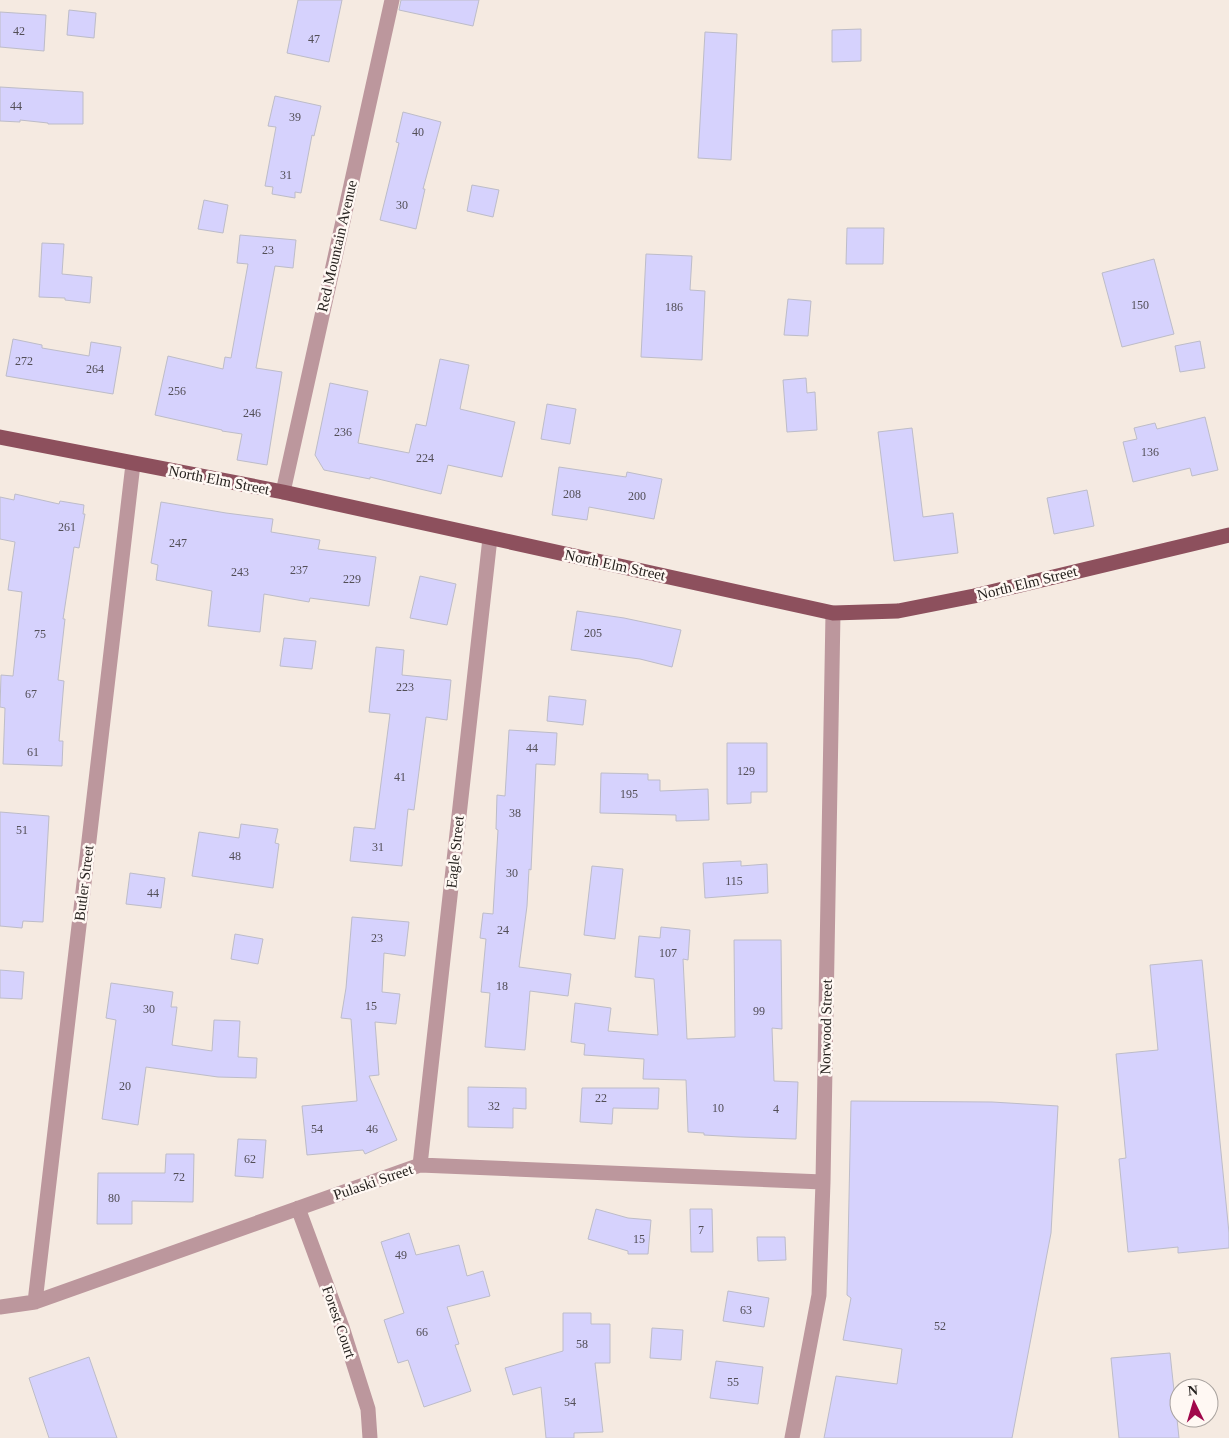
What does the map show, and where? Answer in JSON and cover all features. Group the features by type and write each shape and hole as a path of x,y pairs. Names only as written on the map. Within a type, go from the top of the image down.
{"main road":[{"name":"North Elm Street","path":"0,437 283,492 833,613 898,611 974,596 1229,535"}],"street":[{"name":"Red Mountain Avenue","path":"283,492 392,0"},
{"name":"Butler Street","path":"35,1302 133,464"},
{"name":"Eagle Street","path":"420,1165 490,538"},
{"name":"Norwood Street","path":"792,1438 819,1295 823,1182 833,613"},
{"name":"Pulaski Street","path":"0,1307 35,1302 420,1165 823,1182"},
{"name":"Forest Court","path":"298,1208 342,1327 368,1409 370,1438"}],"building":[{"path":"298,0 342,0 329,62 287,53"},
{"path":"401,0 479,0 473,26 399,10"},
{"path":"69,10 96,13 94,38 67,35"},
{"path":"0,12 46,15 44,51 0,47"},
{"path":"861,29 861,61 832,62 832,30"},
{"path":"705,32 737,34 731,160 698,158"},
{"path":"0,87 83,92 83,124 48,124 20,120 20,122 0,121"},
{"path":"275,96 321,106 314,136 312,135 301,193 295,192 295,198 272,194 273,187 265,186 276,127 268,126"},
{"path":"403,112 441,122 423,189 425,189 416,229 380,220 399,143 396,142"},
{"path":"472,185 499,190 493,217 467,211"},
{"path":"204,200 228,205 223,233 198,229"},
{"path":"847,228 884,228 883,264 846,264"},
{"path":"240,235 296,240 293,268 275,266 256,368 282,372 267,465 237,460 242,434 155,415 168,356 223,369 225,357 231,358 248,264 237,263"},
{"path":"42,243 64,244 62,274 92,277 90,303 65,300 65,298 39,297"},
{"path":"646,254 692,256 690,290 705,291 702,360 641,357"},
{"path":"1154,259 1174,334 1122,347 1102,273"},
{"path":"788,299 811,301 808,336 784,335"},
{"path":"13,339 42,345 42,348 89,356 91,342 121,347 113,394 6,376"},
{"path":"1200,341 1205,368 1180,372 1175,346"},
{"path":"440,359 469,365 460,409 515,422 502,477 448,465 441,494 370,477 370,479 324,470 315,455 330,383 368,391 358,443 409,453 416,424 426,426"},
{"path":"806,378 807,393 815,392 817,430 787,432 783,380"},
{"path":"547,404 576,409 570,444 541,439"},
{"path":"1205,417 1218,470 1192,476 1190,468 1133,482 1123,442 1137,439 1134,428 1155,423 1157,429"},
{"path":"912,428 923,517 953,513 958,553 894,561 878,432"},
{"path":"559,467 626,477 627,472 662,479 654,519 589,507 587,520 552,515"},
{"path":"1087,490 1094,526 1054,534 1047,498"},
{"path":"15,494 59,504 60,501 84,505 83,514 85,514 79,548 74,547 63,619 65,619 58,680 64,681 59,741 63,741 62,766 3,764 5,708 0,707 1,675 13,676 22,592 8,590 15,542 0,539 0,497 14,500"},
{"path":"161,502 273,519 271,532 320,540 318,549 376,557 369,606 310,598 309,602 264,594 260,632 208,626 212,591 156,580 158,565 151,563"},
{"path":"420,576 456,584 447,625 410,618"},
{"path":"577,611 624,618 681,630 672,667 640,659 571,650"},
{"path":"284,638 316,641 312,669 280,666"},
{"path":"376,647 404,650 402,675 451,680 447,720 426,717 414,810 408,809 402,866 350,861 354,827 375,829 390,714 369,712"},
{"path":"549,696 586,700 583,725 547,721"},
{"path":"509,730 557,733 555,765 536,764 531,870 529,869 527,906 519,967 571,974 568,996 530,991 525,1050 485,1047 490,993 481,992 486,939 480,938 483,913 493,914 498,830 496,829 497,795 505,796"},
{"path":"727,743 767,743 767,792 751,792 751,803 727,804"},
{"path":"601,773 648,774 648,780 660,780 660,791 708,789 709,820 676,821 676,815 600,813"},
{"path":"0,812 49,816 43,922 23,921 22,928 0,926"},
{"path":"241,824 278,829 275,843 279,844 273,888 192,876 199,832 239,838"},
{"path":"741,861 741,866 767,864 768,893 705,898 703,863"},
{"path":"592,866 623,869 615,939 584,935"},
{"path":"130,873 165,878 161,908 126,904"},
{"path":"352,917 409,922 405,956 384,953 382,992 400,994 396,1024 375,1022 379,1075 369,1076 397,1140 365,1154 363,1150 307,1155 302,1106 357,1101 351,1019 341,1018 346,988"},
{"path":"661,927 690,930 688,960 683,959 687,1039 735,1037 734,940 781,940 782,1029 772,1028 774,1081 798,1082 796,1139 704,1135 704,1133 688,1132 686,1080 643,1079 644,1059 584,1055 585,1044 571,1042 575,1003 611,1008 608,1031 658,1035 654,979 635,977 639,936 660,938"},
{"path":"235,934 263,939 258,964 231,959"},
{"path":"1202,960 1229,1248 1178,1253 1178,1247 1128,1252 1119,1159 1126,1158 1116,1054 1158,1050 1150,965"},
{"path":"0,970 24,972 22,999 0,998"},
{"path":"111,983 173,992 171,1007 177,1007 172,1045 212,1051 214,1020 240,1021 238,1057 257,1058 256,1078 218,1077 146,1067 138,1125 102,1119 116,1020 106,1018"},
{"path":"468,1087 526,1088 526,1109 513,1108 513,1128 468,1127"},
{"path":"582,1088 659,1088 658,1109 613,1108 612,1124 580,1122"},
{"path":"851,1101 992,1102 1058,1106 1051,1233 1012,1438 824,1438 836,1376 897,1384 902,1349 843,1340 851,1298 847,1295"},
{"path":"238,1139 266,1140 263,1178 235,1176"},
{"path":"166,1154 194,1154 193,1202 132,1201 132,1224 97,1224 98,1173 165,1173"},
{"path":"596,1209 628,1218 651,1220 648,1254 628,1254 628,1251 588,1239"},
{"path":"690,1209 712,1209 713,1252 691,1252"},
{"path":"409,1233 416,1255 459,1245 467,1276 483,1271 490,1296 447,1307 459,1344 455,1345 471,1391 424,1407 408,1360 398,1363 384,1320 404,1313 381,1242"},
{"path":"757,1237 785,1237 786,1260 758,1261"},
{"path":"728,1291 769,1298 764,1327 723,1321"},
{"path":"563,1313 591,1313 591,1324 610,1324 610,1363 595,1363 603,1432 574,1433 574,1438 546,1438 541,1387 513,1395 505,1368 563,1351"},
{"path":"652,1328 683,1330 681,1360 650,1358"},
{"path":"1170,1353 1173,1378 1169,1378 1169,1428 1178,1428 1179,1438 1119,1438 1111,1358"},
{"path":"89,1357 117,1438 49,1438 29,1378"},
{"path":"716,1361 763,1367 758,1404 710,1398"}]}
